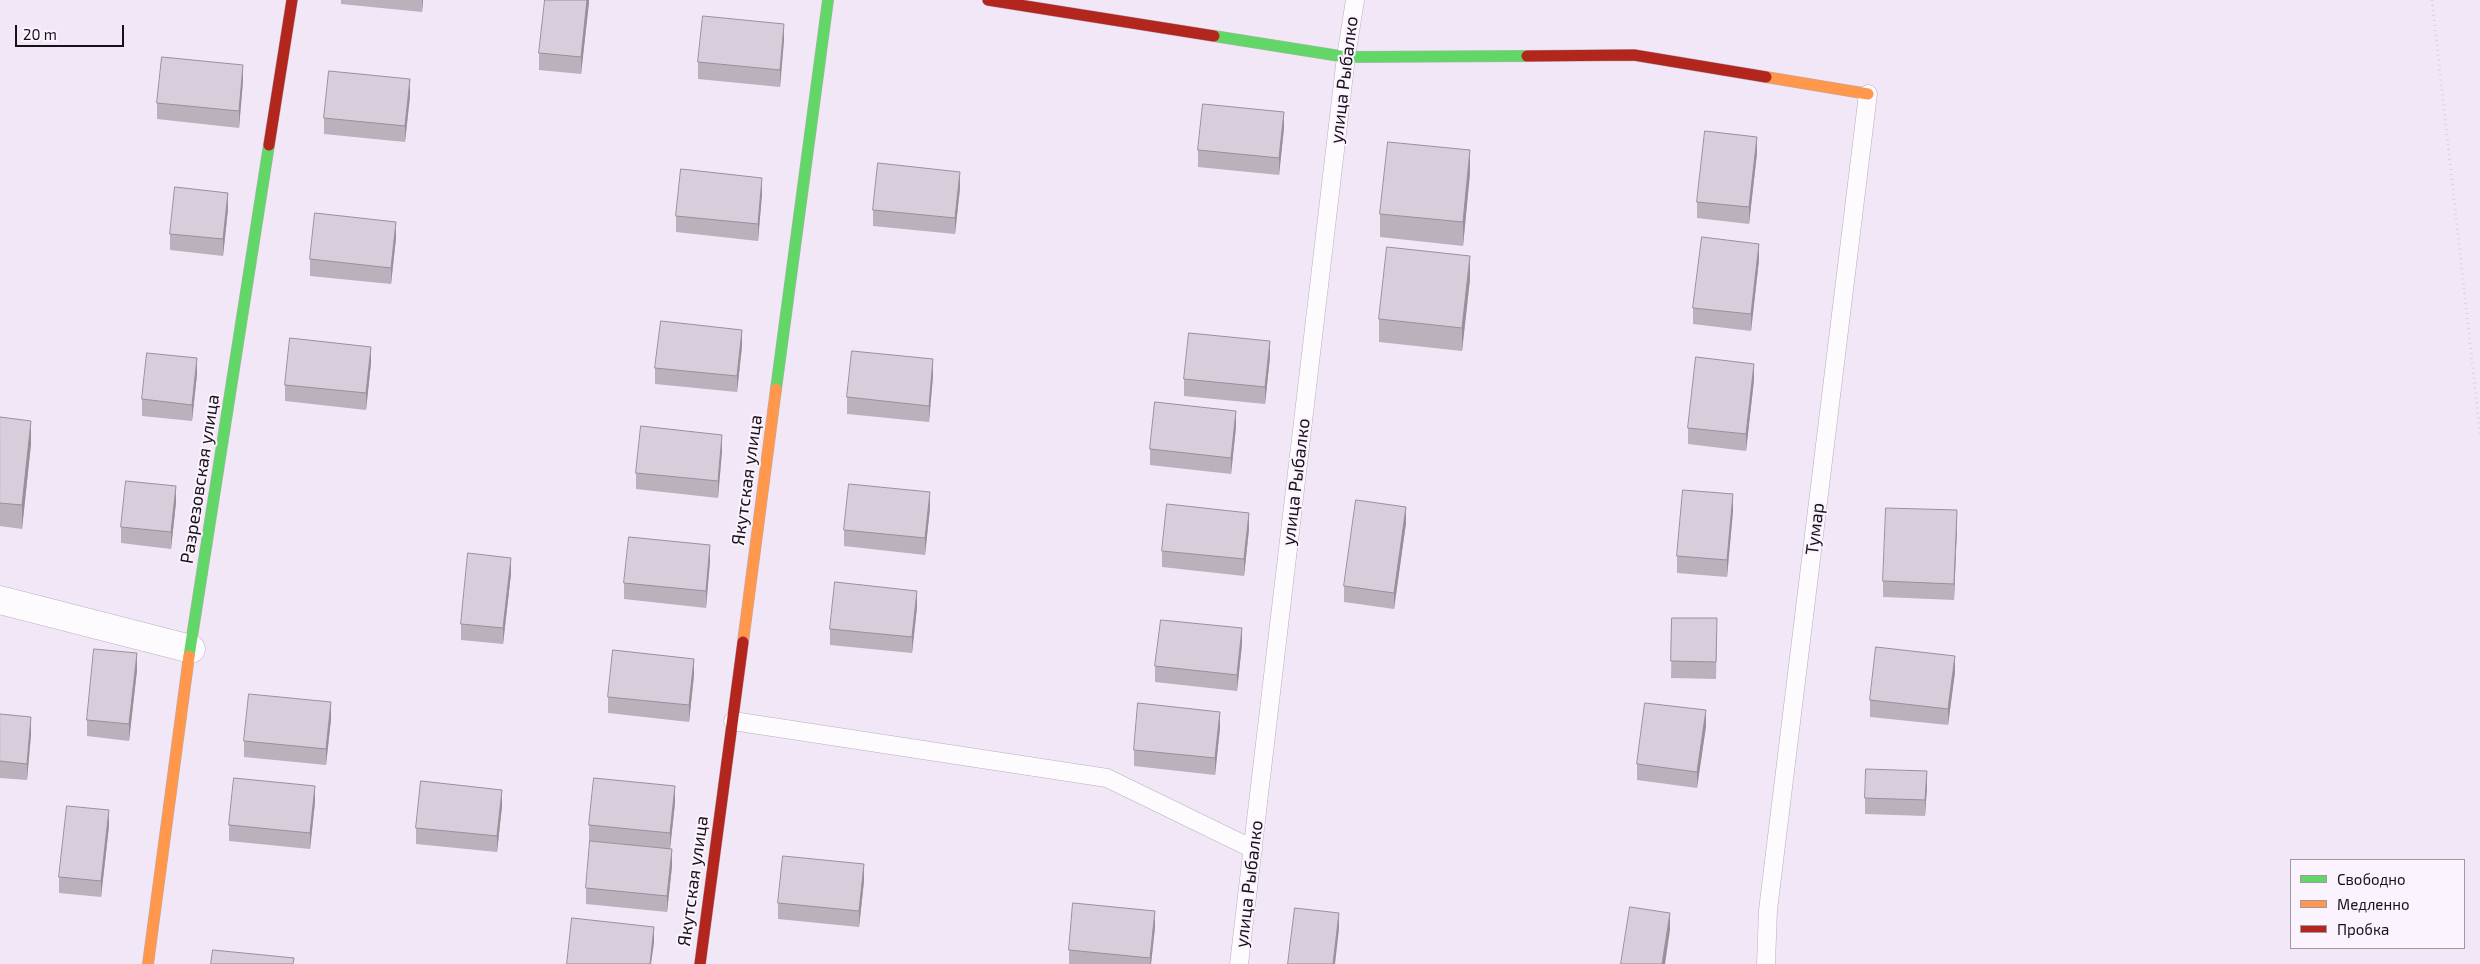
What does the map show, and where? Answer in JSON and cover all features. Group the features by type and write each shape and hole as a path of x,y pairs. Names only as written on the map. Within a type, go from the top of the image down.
{"street":[{"name":"Разрезовская улица","path":"148,964 191,649 292,0"},
{"name":"Якутская улица","path":"700,964 828,0"},
{"path":"988,0 1346,57 1634,55 1868,94"},
{"path":"0,600 191,649"}],"lane":[{"name":"улица Рыбалко","path":"1239,964 1346,57 1355,0"},
{"name":"Тумар","path":"1766,964 1769,900 1868,94"},
{"path":"733,722 1107,778 1253,849"}],"path":[{"path":"2432,0 2480,433"}],"building":[{"path":"545,0 587,0 581,57 539,53"},
{"path":"703,16 784,24 780,70 698,62"},
{"path":"162,57 243,65 239,111 157,103"},
{"path":"329,71 410,79 405,126 324,118"},
{"path":"1203,104 1284,112 1279,158 1198,150"},
{"path":"1705,131 1757,137 1749,207 1697,202"},
{"path":"1388,142 1470,150 1463,222 1380,214"},
{"path":"878,163 960,172 955,218 873,210"},
{"path":"681,169 762,178 758,224 676,216"},
{"path":"175,187 228,193 223,239 170,234"},
{"path":"315,213 396,222 391,268 310,259"},
{"path":"1702,237 1759,244 1751,314 1693,308"},
{"path":"1387,247 1470,256 1462,328 1379,319"},
{"path":"661,321 742,330 737,376 655,368"},
{"path":"1189,333 1270,341 1265,387 1184,379"},
{"path":"290,338 371,347 366,393 285,385"},
{"path":"852,351 933,359 929,406 847,397"},
{"path":"147,353 197,358 192,405 142,399"},
{"path":"1696,357 1754,364 1746,434 1688,428"},
{"path":"1155,402 1236,411 1231,458 1150,449"},
{"path":"0,417 31,421 22,505 0,503"},
{"path":"641,426 722,435 718,481 636,473"},
{"path":"126,481 176,486 171,532 121,527"},
{"path":"849,484 930,492 925,538 844,530"},
{"path":"1683,490 1733,494 1727,560 1677,556"},
{"path":"1356,500 1406,507 1394,593 1344,586"},
{"path":"1167,504 1249,513 1244,559 1162,551"},
{"path":"1886,508 1957,510 1954,584 1883,581"},
{"path":"629,537 710,545 706,591 624,583"},
{"path":"468,553 511,558 503,628 461,624"},
{"path":"835,582 917,591 912,637 830,629"},
{"path":"1672,618 1717,618 1716,662 1671,661"},
{"path":"1161,620 1242,628 1237,675 1155,666"},
{"path":"1876,647 1955,656 1948,709 1870,700"},
{"path":"94,649 137,653 129,724 87,720"},
{"path":"613,650 694,659 689,705 608,697"},
{"path":"249,694 331,702 326,749 244,741"},
{"path":"1138,703 1220,712 1215,758 1134,750"},
{"path":"1645,703 1706,710 1697,772 1637,764"},
{"path":"0,714 31,717 27,764 0,761"},
{"path":"1866,769 1927,771 1925,800 1865,798"},
{"path":"234,778 315,786 310,833 229,825"},
{"path":"594,778 675,786 670,833 589,825"},
{"path":"421,781 502,790 497,836 416,828"},
{"path":"67,806 109,810 101,881 59,877"},
{"path":"590,841 672,849 667,896 586,888"},
{"path":"783,856 864,864 859,911 778,903"},
{"path":"1073,903 1155,911 1150,958 1069,950"},
{"path":"1630,907 1670,913 1662,964 1621,964"},
{"path":"1295,908 1339,913 1333,964 1288,964"},
{"path":"572,918 654,927 650,964 567,964"},
{"path":"213,950 294,958 293,964 211,964"}],"traffic: fast":[{"path":"776,389 828,0"},
{"path":"1214,36 1346,57 1527,56"},
{"path":"189,656 269,145"}],"traffic: slow":[{"path":"1766,77 1868,94"},
{"path":"743,642 776,389"},
{"path":"148,964 189,656"}],"traffic: jam":[{"path":"269,145 292,0"},
{"path":"988,0 1214,36"},
{"path":"1527,56 1634,55 1766,77"},
{"path":"700,964 743,642"}]}
